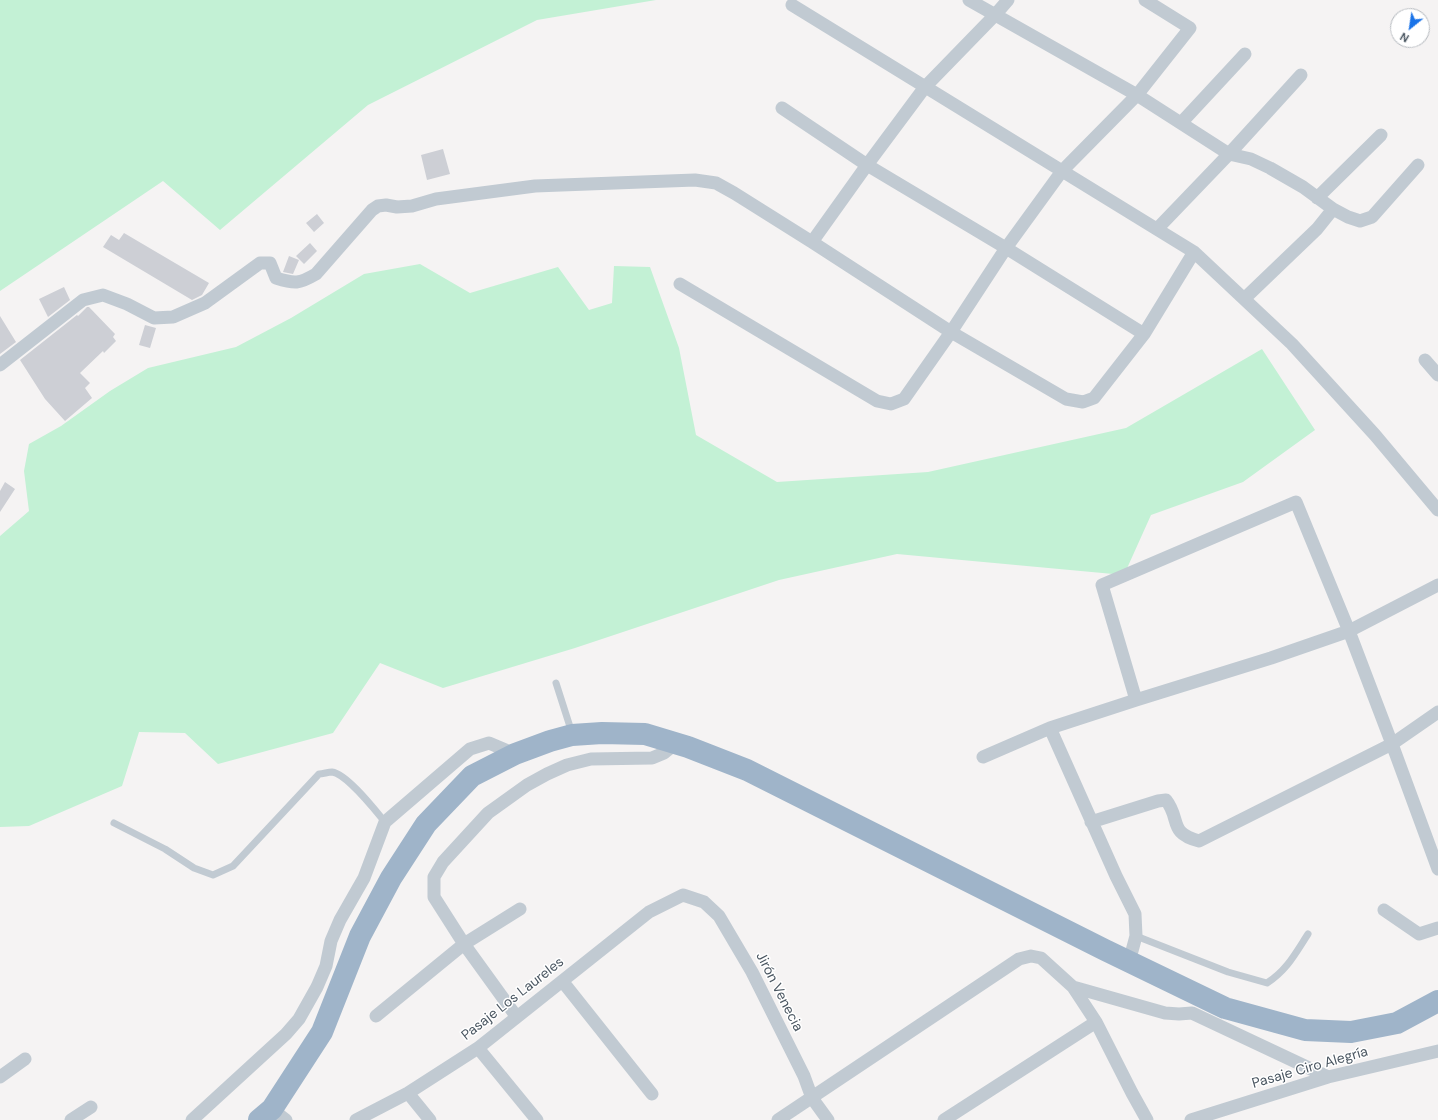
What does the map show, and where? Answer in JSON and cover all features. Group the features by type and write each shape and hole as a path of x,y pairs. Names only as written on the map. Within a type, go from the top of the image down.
{"highway":[{"path":"272,1116 322,1032 360,936 390,878 426,824 472,776 515,754 550,741 572,735 602,733 645,734 747,770 1129,962 1225,1008 1305,1030 1351,1032 1397,1023 1438,1001"}],"street":[{"path":"969,0 1136,95 1229,154 1251,159 1270,168 1303,187 1333,209 1348,217 1360,221 1372,217 1418,165"},
{"path":"812,242 925,87 1008,0"},
{"path":"680,284 877,401 892,404 904,399 951,332 1006,248 1062,171 1136,95 1190,28 1145,0"},
{"path":"792,5 1194,252 1292,344 1375,435 1438,510"},
{"path":"1181,123 1245,54"},
{"path":"1157,229 1229,154 1301,75"},
{"path":"782,108 867,165 1006,248 1144,334"},
{"path":"1318,198 1381,135"},
{"path":"0,365 83,300 103,295 127,304 154,318 173,318 205,303 260,263 270,263 276,278 293,283 306,280 316,274 372,210 378,206 386,205 397,208 412,206 436,199 535,186 695,180 716,183 812,242 951,332 1066,399 1083,402 1094,398 1144,334 1194,252"},
{"path":"1244,299 1316,229 1333,209"},
{"path":"1425,360 1438,375"},
{"path":"1136,700 1102,585 1296,502 1349,631 1438,869"},
{"path":"983,757 1050,728 1271,658 1349,631 1438,585"},
{"path":"1091,822 1158,801 1166,800 1170,806 1178,830 1189,839 1199,841 1392,744 1438,712"},
{"path":"1050,728 1091,822 1135,914 1136,936 1129,962"},
{"path":"192,1120 286,1034 299,1019 317,987 326,966 331,941 340,920 364,878 385,822 470,749 489,743 515,754"},
{"path":"516,1016 464,944 434,896 434,877 443,862 488,813 527,785 567,765 591,759 652,758 664,753 675,744"},
{"name":"Pasaje Los Laureles","path":"356,1120 408,1093 478,1048 516,1016 563,982 649,912 684,896"},
{"name":"Jirón Venecia","path":"684,896 704,902 719,916 752,972 804,1076 812,1098 828,1120"},
{"path":"376,1016 464,944 520,909"},
{"path":"1384,910 1419,934 1438,928"},
{"path":"778,1120 1019,959 1031,956 1041,958 1073,987 1096,1022 1147,1120"},
{"path":"563,982 652,1094"},
{"path":"1073,987 1165,1013 1192,1013 1328,1077"},
{"path":"944,1120 1096,1022"},
{"path":"478,1048 537,1120"},
{"name":"Pasaje Ciro Alegría","path":"1191,1120 1328,1077 1438,1051"},
{"path":"0,1077 25,1059"},
{"path":"408,1093 430,1120"},
{"path":"71,1120 91,1107"}],"lane":[{"path":"556,683 572,735"},
{"path":"114,823 165,849 194,868 213,875 233,866 319,774 332,772 346,779 385,822"},
{"path":"1136,936 1228,972 1267,983 1278,975 1288,964 1308,934"}],"green space":[{"path":"0,0 656,0 537,20 368,105 220,230 163,181 0,291"},
{"path":"420,264 470,293 558,267 589,310 612,303 614,266 650,267 679,348 696,435 777,482 928,472 1126,428 1262,349 1315,430 1243,482 1151,515 1124,575 897,554 779,580 575,648 443,688 380,663 333,733 218,764 185,733 139,732 122,786 29,826 0,827 0,536 29,511 24,471 29,444 61,426 110,391 148,368 236,347 291,318 364,274"}],"building":[{"path":"443,149 450,174 427,180 421,155"},
{"path":"317,214 324,223 314,232 306,223"},
{"path":"124,233 209,283 202,295 192,300 103,247 111,235 119,240"},
{"path":"310,243 317,251 304,264 296,256"},
{"path":"289,256 299,260 293,274 283,272"},
{"path":"64,287 70,300 48,317 39,299"},
{"path":"87,307 89,307 115,334 113,337 116,341 80,373 90,383 85,388 92,398 65,421 45,399 20,360 77,315 78,316"},
{"path":"0,316 16,342 0,354"},
{"path":"145,325 156,328 150,348 139,345"},
{"path":"5,482 15,489 0,512 0,491"}]}
